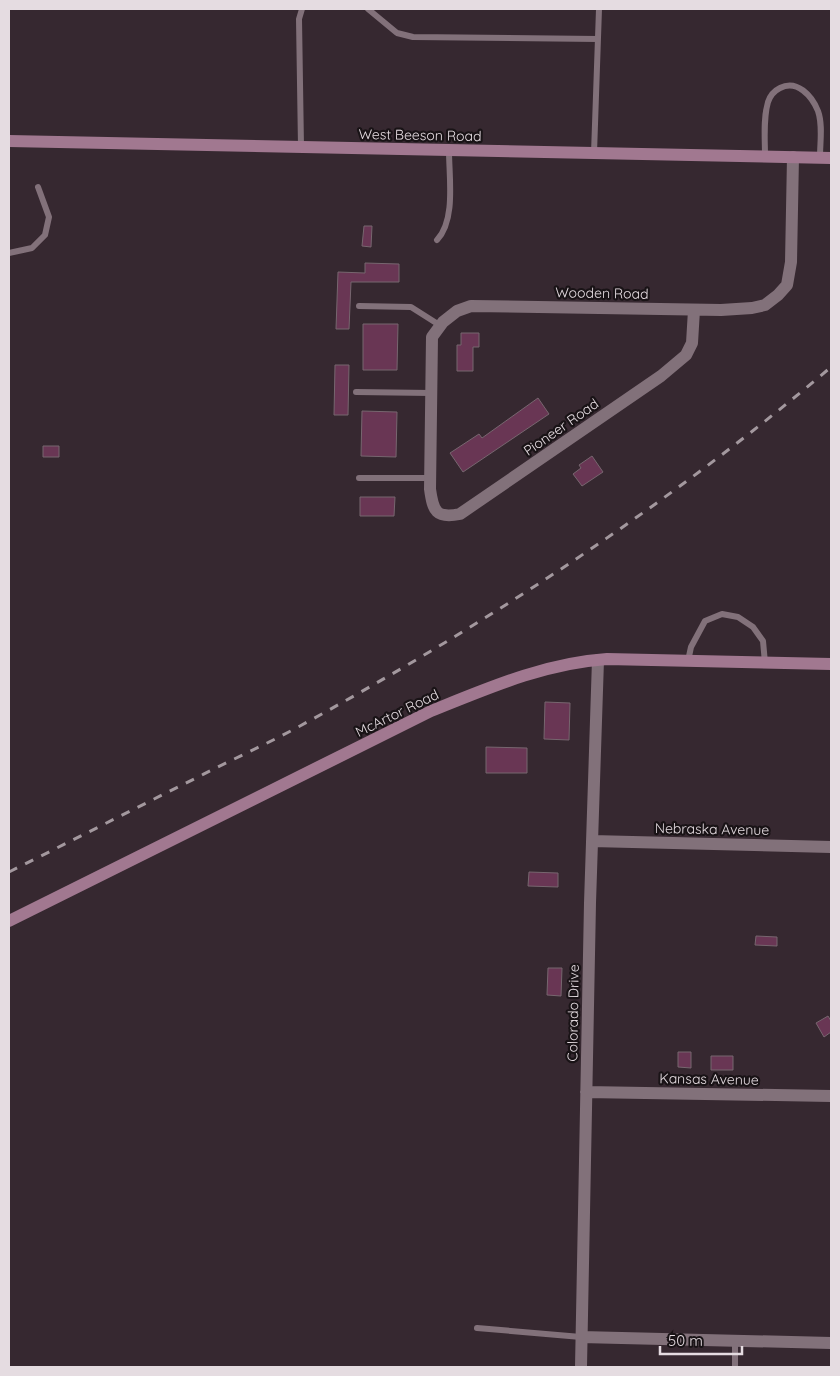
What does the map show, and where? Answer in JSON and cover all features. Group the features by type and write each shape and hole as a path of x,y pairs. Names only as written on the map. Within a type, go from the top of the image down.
{"main road":[{"name":"West Beeson Road","path":"9,141 826,157"},
{"name":"McArtor Road","path":"9,921 431,711 502,683 553,667 598,660 831,664"}],"street":[{"name":"Wooden Road","path":"430,478 432,337 457,311 471,306 694,310 752,308 766,304 787,285 791,262 793,157"},
{"name":"Pioneer Road","path":"430,478 432,503 439,514 447,517 460,514 661,376 686,355 692,343 694,310"},
{"name":"Colorado Drive","path":"581,1367 592,841 598,660"},
{"name":"Nebraska Avenue","path":"592,841 831,847"},
{"name":"Kansas Avenue","path":"586,1092 831,1096"},
{"path":"581,1337 831,1343"}],"lane":[{"path":"301,147 299,19 302,9"},
{"path":"368,9 397,33 413,37 447,39 598,39"},
{"path":"594,153 599,9"},
{"path":"766,156 765,118 767,104 770,96 777,89 791,84 799,87 808,96 817,110 826,157"},
{"path":"437,240 443,233 447,223 449,208 449,151"},
{"path":"9,253 32,248 45,235 49,218 38,188"},
{"path":"359,306 411,307 441,326"},
{"path":"356,392 431,393"},
{"path":"359,478 430,478"},
{"path":"688,661 691,646 705,621 722,614 738,617 753,627 762,641 765,663"},
{"path":"477,1328 581,1337"},
{"path":"735,1340 735,1367"}],"building":[{"path":"364,226 372,226 371,247 362,246"},
{"path":"365,263 399,264 399,282 351,282 349,329 336,329 338,272 365,273"},
{"path":"363,324 398,324 397,370 363,370"},
{"path":"461,333 479,333 479,347 473,347 473,371 457,371 457,345 461,345"},
{"path":"335,365 349,365 348,415 334,415"},
{"path":"538,398 549,414 463,472 450,453 479,434 482,438"},
{"path":"362,411 397,412 396,457 361,456"},
{"path":"43,446 59,446 59,457 43,457"},
{"path":"592,456 603,472 582,486 573,474 581,468 579,465"},
{"path":"360,497 395,497 394,516 360,516"},
{"path":"545,702 570,703 569,740 544,739"},
{"path":"486,747 527,748 527,773 486,773"},
{"path":"529,872 558,873 558,887 528,886"},
{"path":"756,936 777,937 777,946 755,945"},
{"path":"548,968 562,968 561,996 547,995"},
{"path":"828,1016 831,1021 831,1032 824,1037 816,1023"},
{"path":"678,1052 691,1052 691,1068 678,1067"},
{"path":"711,1056 733,1056 733,1070 711,1070"}],"railway":[{"path":"9,872 288,733 439,646 507,604 640,515 769,418 831,367"}]}
